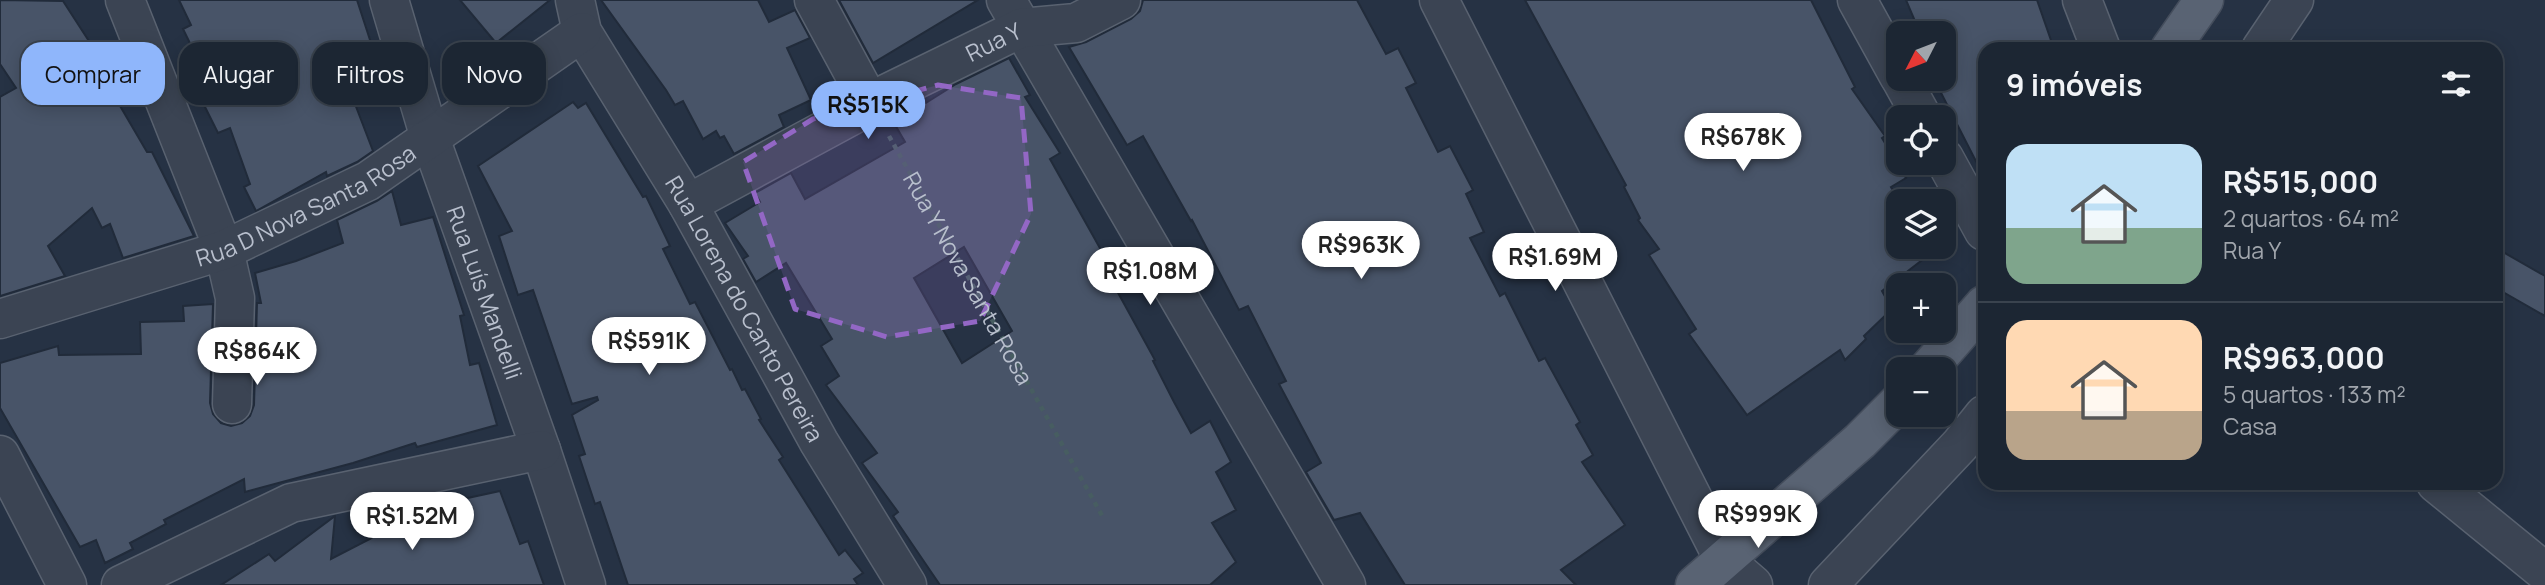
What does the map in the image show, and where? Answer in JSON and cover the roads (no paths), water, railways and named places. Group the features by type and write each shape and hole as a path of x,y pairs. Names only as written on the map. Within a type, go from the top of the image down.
{"main road":[{"path":"2175,42 2204,0"},
{"path":"1938,357 1978,312"},
{"path":"1695,585 1860,441 1886,415"}],"street":[{"path":"125,0 224,250 235,298 232,404"},
{"name":"Rua Luís Mandelli","path":"389,0 430,138 586,585"},
{"path":"814,0 871,105"},
{"name":"Rua Y","path":"688,204 871,105 1014,14 1076,23 1121,0"},
{"path":"1439,0 1724,560 1753,585"},
{"path":"1857,0 1886,52"},
{"path":"2082,0 2098,42"},
{"path":"2266,42 2294,0"},
{"path":"1014,14 1346,585"},
{"name":"Rua D Nova Santa Rosa","path":"0,318 224,250 368,181 430,138 579,16"},
{"name":"Rua Lorena do Canto Pereira","path":"579,16 688,204 819,442 907,585"},
{"path":"1953,175 1978,220"},
{"path":"1828,585 1978,422"},
{"path":"121,585 291,503 541,450"},
{"path":"0,455 67,585"},
{"path":"2445,490 2545,572"}]}
